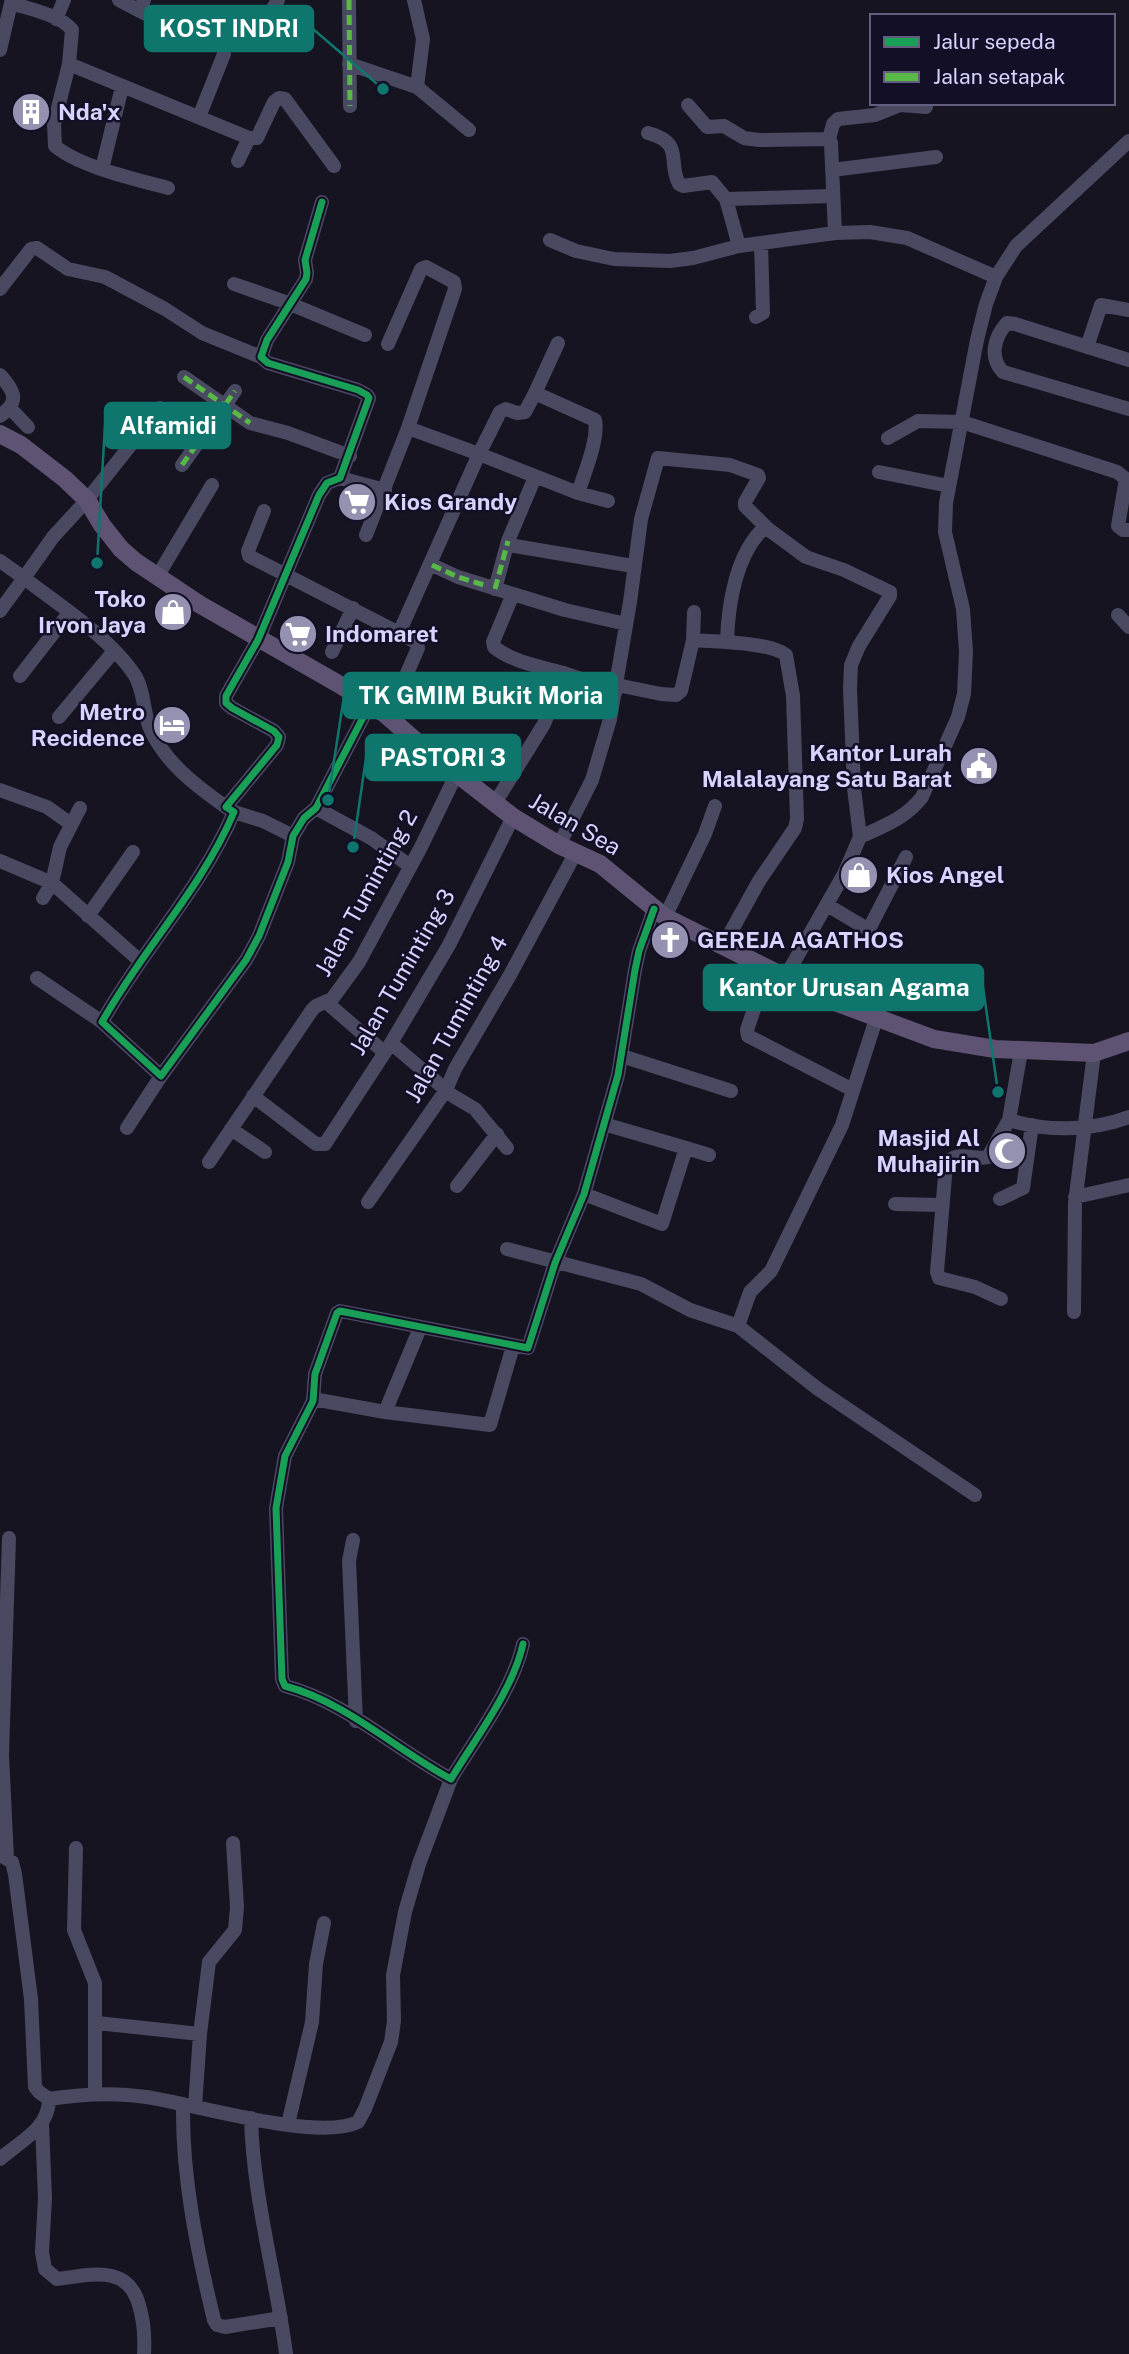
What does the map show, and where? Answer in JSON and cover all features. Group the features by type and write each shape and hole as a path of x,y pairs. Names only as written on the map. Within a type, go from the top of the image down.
{"main road":[{"name":"Jalan Sea","path":"0,434 31,452 87,500 121,549 157,577 258,640 370,704 513,817 567,849 600,864 660,913 835,1002 934,1039 1021,1051 1094,1054 1129,1041"}],"street":[{"path":"55,19 64,0"},
{"path":"119,0 142,6 182,32 194,35 248,34 262,26 278,0"},
{"path":"349,0 350,106"},
{"path":"414,0 423,39 417,88"},
{"path":"0,50 7,1 69,26 72,30 69,64 54,124 55,146 102,169 168,188"},
{"path":"199,117 224,54"},
{"path":"69,64 249,138 257,138 274,102 279,98 285,99 334,166"},
{"path":"349,64 417,88 468,130"},
{"path":"102,169 122,87"},
{"path":"688,105 703,124 711,128 724,126 744,138 773,141 829,139"},
{"path":"835,233 829,139 833,124 838,119 875,115 900,105 926,107"},
{"path":"648,133 669,143 673,148 675,176 679,184 712,182 726,199 739,246"},
{"path":"238,161 249,138"},
{"path":"860,836 905,816 914,808 922,797 958,716 964,694 966,652 963,609 945,532 949,486 978,335 996,277 1016,246 1129,141"},
{"path":"832,170 936,157"},
{"path":"726,199 832,196"},
{"path":"261,358 267,340 288,303 306,279 305,260 321,202"},
{"path":"550,240 576,251 614,259 683,260 739,246 835,233 870,232 907,239 996,277"},
{"path":"756,317 763,313 765,303 761,243"},
{"path":"0,289 31,249 37,248 68,269 105,277 164,309 201,334 268,363 341,384 368,395 350,456 340,478"},
{"path":"366,535 408,428 455,289 454,282 426,267 421,268 388,344"},
{"path":"234,284 365,335"},
{"path":"1087,347 1101,305 1129,310"},
{"path":"1129,360 1007,323 996,344 996,365 1003,372 1129,409"},
{"path":"978,335 996,344"},
{"path":"399,633 500,412 506,409 517,413 525,412 558,343"},
{"path":"0,375 13,393 5,412 28,427"},
{"path":"184,377 250,423 288,433 350,456"},
{"path":"182,464 235,391"},
{"path":"535,393 594,420 596,426 593,442 578,493"},
{"path":"0,611 53,537 87,500 160,408"},
{"path":"888,438 918,421 962,422 1126,476 1118,526 1129,530"},
{"path":"408,428 578,493 608,501"},
{"name":"Jalan Tuminting 4","path":"368,1202 446,1090 461,1058 503,987 567,849 610,719 641,519 658,458 730,466 758,475 745,506 765,527"},
{"path":"879,472 949,486"},
{"path":"495,589 508,541 535,477"},
{"path":"102,1022 140,961 207,864 230,809 279,740 274,731 232,708 226,702 226,696 258,640 324,486 340,478 385,490"},
{"path":"157,577 212,485"},
{"path":"264,511 248,552 250,555 417,643 418,648 388,717"},
{"path":"727,642 734,585 751,542 765,527 806,557 844,570 891,594 859,646 851,665 854,788 860,836 827,905 786,976"},
{"path":"508,541 511,546 633,566"},
{"path":"0,561 114,651 138,681 145,713 156,739 178,769 230,809 293,836"},
{"path":"432,565 495,589 625,624"},
{"path":"513,594 493,642 499,652 616,688 661,694 676,695 681,691 693,640 694,612"},
{"path":"332,652 353,608"},
{"path":"20,676 69,613"},
{"path":"1129,615 1118,615 1129,627"},
{"path":"693,640 727,642 781,651 786,656 793,696 797,820 795,828 759,881 723,946"},
{"path":"60,717 114,651"},
{"path":"495,803 544,724 565,674"},
{"path":"127,1128 161,1076 246,960 259,936 289,858 293,836 304,818 316,807 370,704"},
{"name":"Jalan Tuminting 2","path":"209,1162 312,1010 336,993 362,956 457,773"},
{"path":"0,790 47,807 71,824"},
{"path":"451,1779 424,1765 319,1697 285,1686 282,1679 276,1508 285,1456 313,1399 315,1374 340,1311 528,1348 555,1263 584,1194 604,1124 622,1056 632,980 639,951 705,834 715,806"},
{"path":"316,807 371,838 410,866"},
{"path":"43,898 51,883 60,847 80,808"},
{"name":"Jalan Tuminting 3","path":"253,1096 316,1143 323,1145 388,1048 458,928 513,817"},
{"path":"89,916 133,852"},
{"path":"827,905 864,927 870,927 906,858"},
{"path":"0,861 51,883 140,961"},
{"path":"768,967 747,1030 748,1036 853,1090"},
{"path":"37,978 102,1022 161,1076"},
{"path":"326,1002 475,1109 506,1148"},
{"path":"738,1326 750,1292 771,1271 842,1125 876,1019"},
{"path":"1001,1299 975,1287 939,1278 937,1272 944,1170 948,1160 964,1155 979,1159 988,1157 1009,1119 1021,1051"},
{"path":"1074,1312 1075,1197 1094,1054"},
{"path":"622,1056 731,1091"},
{"path":"1009,1119 1032,1125 1085,1129 1129,1117"},
{"path":"604,1124 709,1155"},
{"path":"1000,1199 1023,1188 1032,1125"},
{"path":"231,1129 265,1152"},
{"path":"457,1186 497,1135"},
{"path":"584,1194 662,1224 686,1148"},
{"path":"1075,1197 1129,1185"},
{"path":"895,1203 942,1205"},
{"path":"507,1249 641,1284 690,1310 738,1326 818,1389 975,1495"},
{"path":"385,1412 421,1328"},
{"path":"313,1399 385,1412 490,1425 513,1346"},
{"path":"9,1538 2,1645 4,1857 12,1862 16,1874 31,1999 35,2087 49,2099 95,2094 147,2097 288,2124 334,2129 358,2122 393,2033 394,1968 405,1912 419,1864 451,1779 507,1687 516,1670 523,1644"},
{"path":"353,1540 349,1561 356,1721"},
{"path":"233,1843 237,1907 235,1930 209,1962 183,2134 188,2187 217,2325 225,2327 281,2318"},
{"path":"76,1848 74,1934 94,1979 97,2023 95,2094"},
{"path":"288,2124 312,2022 316,1964 324,1923"},
{"path":"97,2023 200,2034"},
{"path":"49,2099 43,2124 45,2198 42,2252 45,2269 57,2279 94,2275 125,2280 135,2291 139,2304 145,2339 144,2354"},
{"path":"251,2118 265,2242 286,2354"},
{"path":"0,2159 43,2124"}],"marked path":[{"path":"349,0 350,106"},
{"path":"184,377 250,423"},
{"path":"182,465 235,391"},
{"path":"495,589 508,541"},
{"path":"432,565 484,585"}],"cycle path":[{"path":"322,202 305,260 306,279 267,340 261,357 268,363 358,390 369,398 340,478 327,483 319,495 258,640 226,696 226,703 232,708 274,731 279,737 277,745 226,807 234,812 206,867 102,1022 161,1076 246,960 259,936 288,862 293,836 304,818 316,808 370,704"},
{"path":"523,1644 502,1696 451,1779 329,1703 285,1686 282,1679 276,1508 285,1456 313,1401 315,1374 340,1311 528,1348 555,1263 584,1194 618,1075 639,951 654,909"}],"place":[{"name":"KOST INDRI","path":"383,89"},
{"name":"Nda'x","path":"31,112"},
{"name":"Kios Grandy","path":"357,502"},
{"name":"Alfamidi","path":"97,563"},
{"name":"Toko Irvon Jaya","path":"173,612"},
{"name":"Indomaret","path":"298,634"},
{"name":"Metro Recidence","path":"172,725"},
{"name":"Kantor Lurah Malalayang Satu Barat","path":"979,766"},
{"name":"TK GMIM Bukit Moria","path":"328,800"},
{"name":"PASTORI 3","path":"353,847"},
{"name":"Kios Angel","path":"859,875"},
{"name":"GEREJA AGATHOS","path":"670,940"},
{"name":"Kantor Urusan Agama","path":"998,1092"},
{"name":"Masjid Al Muhajirin","path":"1007,1151"}]}
